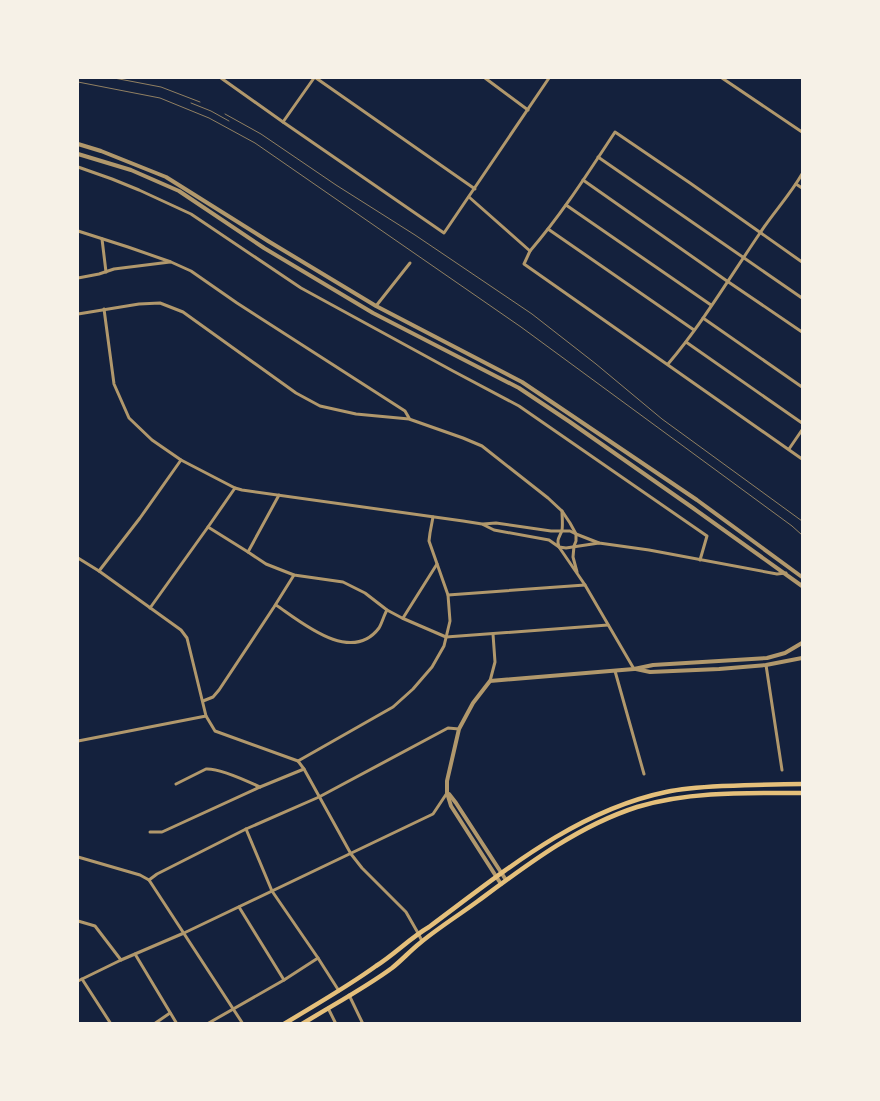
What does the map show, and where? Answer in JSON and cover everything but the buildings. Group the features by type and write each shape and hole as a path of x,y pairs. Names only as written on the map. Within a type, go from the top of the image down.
{"main road":[{"path":"284,1024 378,966 418,933 524,857 584,820 635,799 666,792 694,788 762,784 802,784"},
{"path":"302,1024 392,968 422,941 506,880 587,828 638,807 668,800 695,796 802,792"}],"street":[{"path":"220,78 444,234 549,78"},
{"path":"283,122 315,78 475,189"},
{"path":"485,78 528,110"},
{"path":"722,78 802,132"},
{"path":"802,262 690,182 615,132 566,206 530,251 524,264 802,459"},
{"path":"78,144 100,150 166,177 376,306 522,382 697,500 802,577"},
{"path":"78,154 131,170 179,190 264,248 373,313 519,388 585,432 802,586"},
{"path":"598,157 802,298"},
{"path":"78,167 132,187 191,214 301,288 519,406 707,536 700,560"},
{"path":"668,364 703,318 760,232 802,174"},
{"path":"583,180 802,332"},
{"path":"796,184 802,188"},
{"path":"469,197 530,251"},
{"path":"566,206 711,305"},
{"path":"548,229 694,330"},
{"path":"78,231 171,262 191,271 345,374 405,411 409,419"},
{"path":"102,239 106,272"},
{"path":"78,278 114,269 171,262"},
{"path":"376,306 410,263"},
{"path":"78,314 139,304 160,303 183,312 296,393 320,406 356,414 409,419 482,446 562,511 576,534 573,557 577,572"},
{"path":"104,310 114,384 129,418 152,440 181,460 235,488 482,524 496,523 551,531 570,531 599,543 649,550 777,574 786,573"},
{"path":"703,318 802,387"},
{"path":"686,342 802,423"},
{"path":"789,450 802,430"},
{"path":"99,571 181,460"},
{"path":"150,608 235,488"},
{"path":"248,552 279,495"},
{"path":"562,511 562,530 557,541 559,546 586,585 634,669 650,672 719,669 766,665 802,658"},
{"path":"298,761 393,707 413,689 432,666 444,646 450,621 448,595 430,541 433,516"},
{"path":"482,524 494,530 549,540 566,548 599,543"},
{"path":"208,527 266,564 294,575 343,582 365,593 387,610 446,637 608,625"},
{"path":"78,558 181,630 187,638 206,716 215,731 298,761 351,854 362,868 406,912 422,941"},
{"path":"402,618 438,564"},
{"path":"203,701 213,697 219,690 294,575"},
{"path":"448,595 586,585"},
{"path":"276,605 312,630 336,641 350,643 370,636 379,627 387,610"},
{"path":"493,634 495,662 490,681 473,703 459,729 447,781 451,806 501,884"},
{"path":"490,681 634,669 653,665 767,658 784,653 802,643"},
{"path":"766,665 782,770"},
{"path":"615,670 644,774"},
{"path":"78,741 206,716"},
{"path":"149,880 157,874 246,829 320,797 448,728 459,729"},
{"path":"176,784 206,769 210,769 260,787"},
{"path":"150,832 162,832 304,769"},
{"path":"111,1024 80,980 184,933 433,814 448,793"},
{"path":"448,793 506,880"},
{"path":"246,829 272,891 339,991"},
{"path":"78,857 140,875 149,880 243,1024"},
{"path":"239,907 284,980"},
{"path":"78,920 95,926 121,960"},
{"path":"135,954 177,1024"},
{"path":"207,1024 284,980 318,958"},
{"path":"349,995 363,1024"},
{"path":"328,1008 336,1024"},
{"path":"154,1024 170,1013"}],"railway":[{"path":"114,78 161,87 200,102"},
{"path":"78,82 160,98 209,118 255,143 521,327 802,535"},
{"path":"191,103 229,121"},
{"path":"225,114 261,134 532,314 662,419 802,521"}]}
